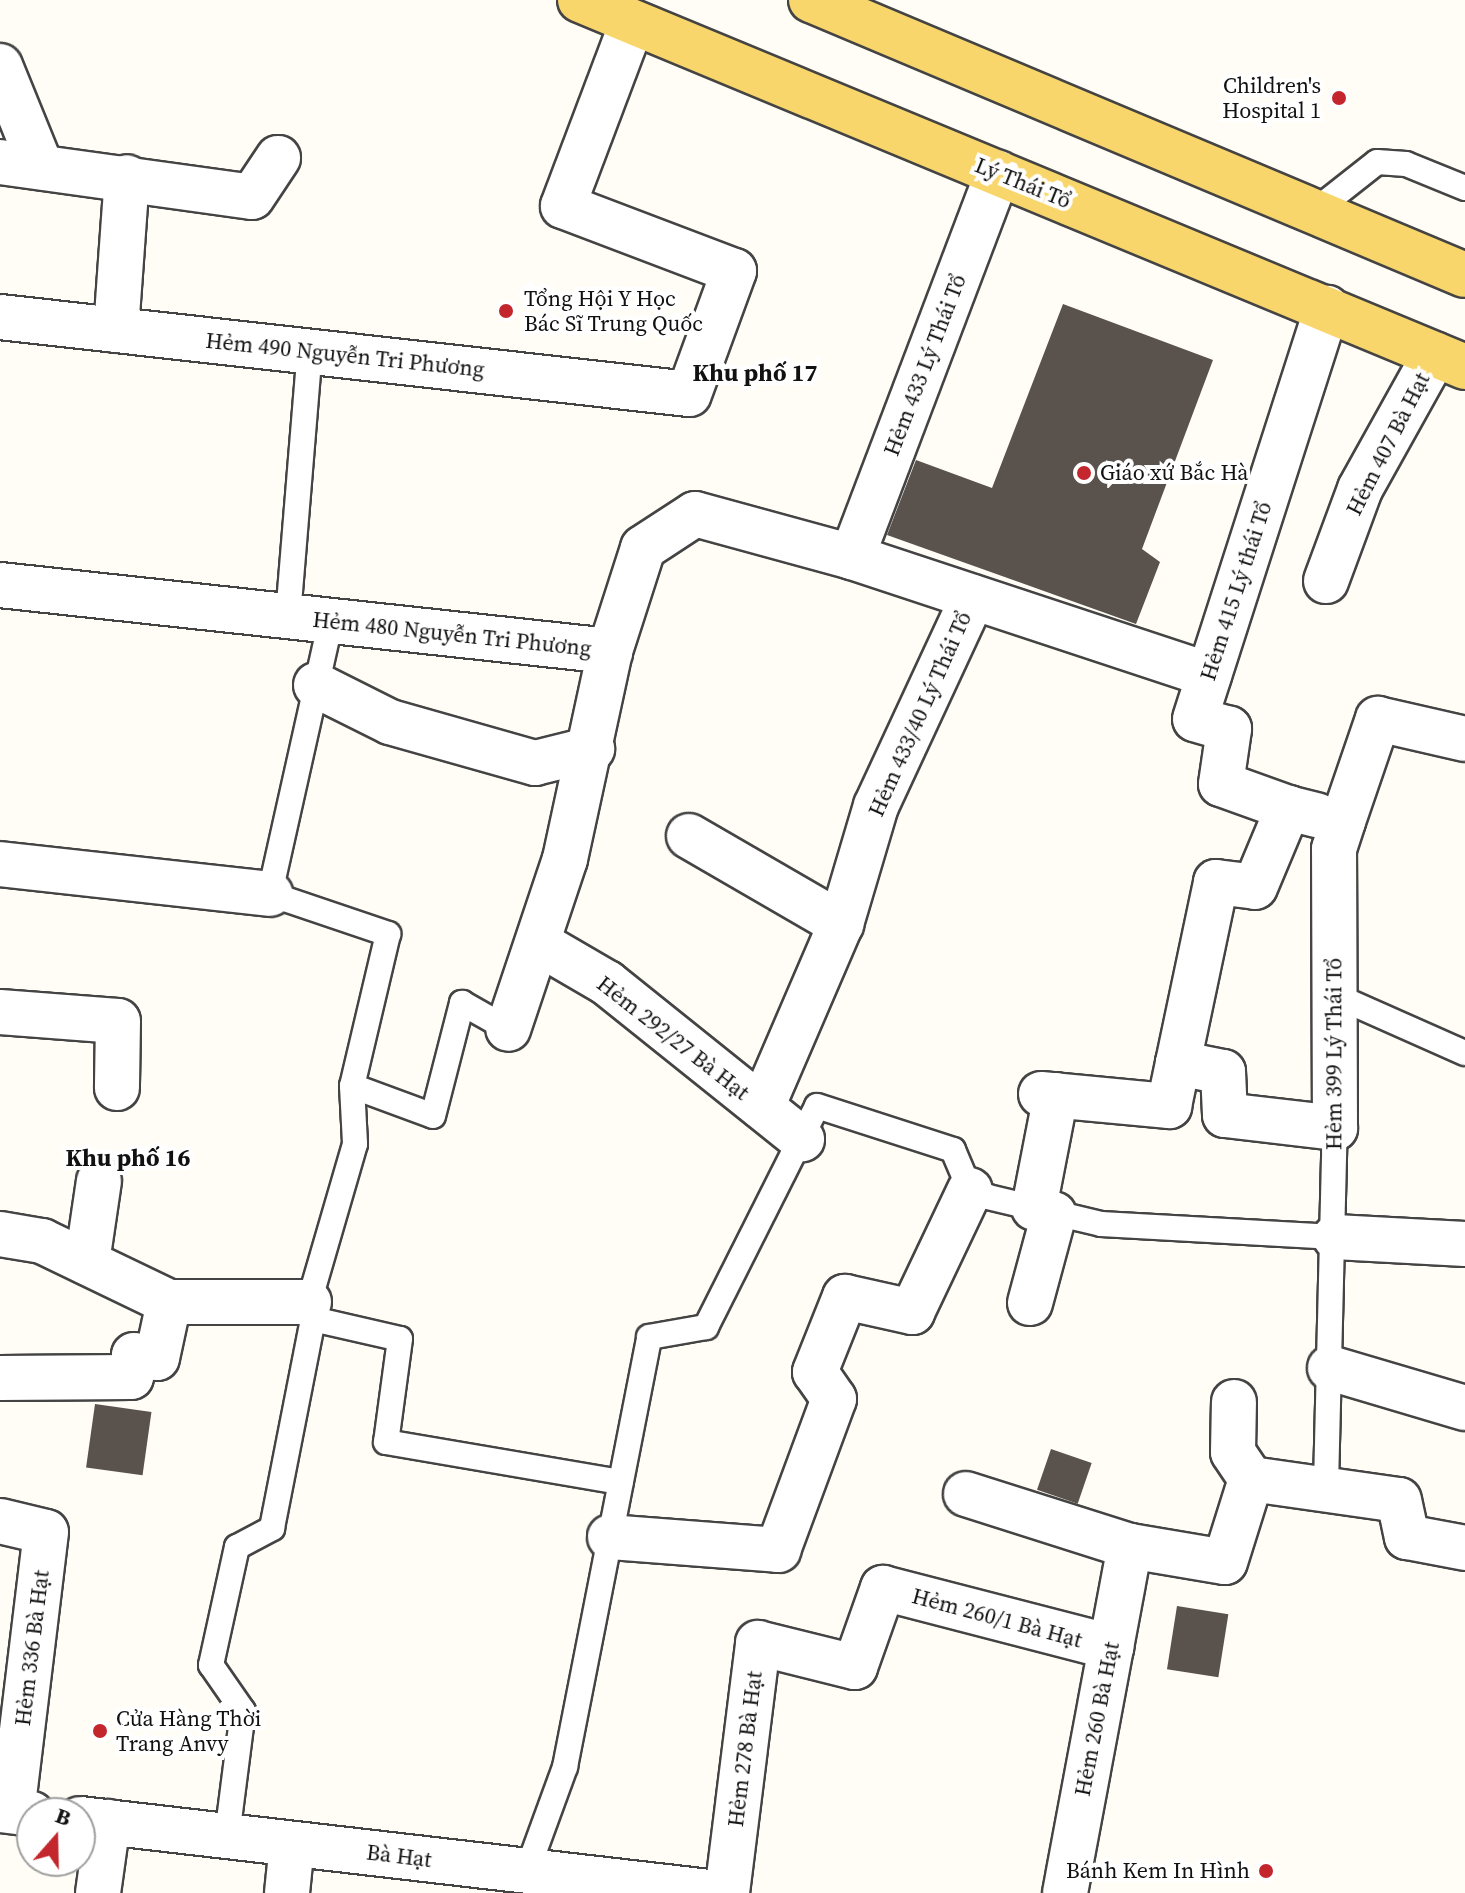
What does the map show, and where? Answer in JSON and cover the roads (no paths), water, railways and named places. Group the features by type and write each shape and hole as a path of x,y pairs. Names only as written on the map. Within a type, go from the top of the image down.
{"main road":[{"name":"Lý Thái Tổ","path":"580,0 1450,360"},
{"path":"811,0 1311,214 1465,275"}],"street":[{"name":"Hẻm 490 Nguyễn Tri Phương","path":"0,317 689,394 734,271 563,206 632,23"},
{"path":"0,66 20,164 252,197 278,158"},
{"name":"Hẻm 433 Lý Thái Tổ","path":"852,557 998,173"},
{"path":"116,330 127,177"},
{"name":"Hẻm 415 Lý thái Tổ","path":"1288,808 1221,784 1229,729 1195,719 1327,308"},
{"name":"Hẻm 407 Bà Hạt","path":"1326,581 1360,489 1450,360"},
{"path":"610,651 643,548 695,514 852,557 1209,675"},
{"name":"Hẻm 480 Nguyễn Tri Phương","path":"0,585 610,651 592,749 540,944 508,1029"},
{"name":"Hẻm 433/40 Lý Thái Tổ","path":"762,1107 841,924 876,806 973,597"},
{"path":"316,685 390,722 535,763 592,749"},
{"name":"Hẻm 399 Lý Thái Tổ","path":"1335,1128 1334,849 1343,821 1378,719 1465,739"},
{"path":"1030,1303 1044,1211 1049,1094 1169,1106 1216,882 1255,887 1288,808 1343,821"},
{"path":"689,836 841,924"},
{"path":"0,864 270,894"},
{"name":"Hẻm 292/27 Bà Hạt","path":"540,944 607,983 802,1139"},
{"path":"0,1012 118,1021 117,1088"},
{"path":"1178,1063 1223,1072 1225,1115 1335,1128"},
{"path":"87,1262 99,1181"},
{"path":"610,1537 778,1550 834,1399 815,1372 845,1297 912,1312 970,1190"},
{"path":"0,1234 42,1241 169,1302 311,1311"},
{"path":"1335,1237 1465,1244"},
{"path":"0,1378 131,1377 134,1355 157,1358 169,1302"},
{"path":"1330,1368 1465,1408"},
{"path":"1234,1402 1233,1452 1251,1479"},
{"path":"1251,1479 1326,1485 1399,1500 1407,1537 1465,1548"},
{"path":"966,1494 1130,1546 1225,1562 1251,1479"},
{"name":"Hẻm 336 Bà Hạt","path":"0,1521 46,1532 15,1812"},
{"name":"Hẻm 260 Bà Hạt","path":"1065,1893 1130,1546"},
{"name":"Hẻm 260/1 Bà Hạt","path":"883,1588 1111,1647"},
{"name":"Hẻm 278 Bà Hạt","path":"727,1893 758,1643 855,1667 883,1588"},
{"name":"Bà Hạt","path":"96,1820 718,1893"},
{"path":"287,1893 292,1844"},
{"path":"96,1856 98,1893"}],"lane":[{"path":"1311,214 1377,162 1406,164 1465,188"},
{"path":"288,616 310,351"},
{"path":"227,1836 243,1711 211,1665 237,1547 272,1528 311,1311 355,1144 352,1086 388,934 270,894 331,620"},
{"path":"1334,995 1465,1053"},
{"path":"352,1086 433,1116 462,1003 508,1029"},
{"path":"527,1871 565,1767 649,1337 706,1327 817,1106 953,1150 970,1190 1044,1211 1101,1224 1335,1237"},
{"name":"Hẻm 399 Lý Thái Tổ","path":"1326,1485 1335,1237 1335,1128"},
{"path":"311,1311 400,1339 386,1442 621,1482"}],"place":[{"name":"Children's Hospital 1","path":"1339,98"},
{"name":"Tổng Hội Y Học Bác Sĩ Trung Quốc","path":"506,311"},
{"name":"Giáo xứ Bắc Hà","path":"1084,473"},
{"name":"Cửa Hàng Thời Trang Anvy","path":"100,1731"},
{"name":"Bánh Kem In Hình","path":"1266,1871"}],"district":[{"name":"Khu phố 17","path":"755,373"},
{"name":"Khu phố 16","path":"128,1158"}]}
